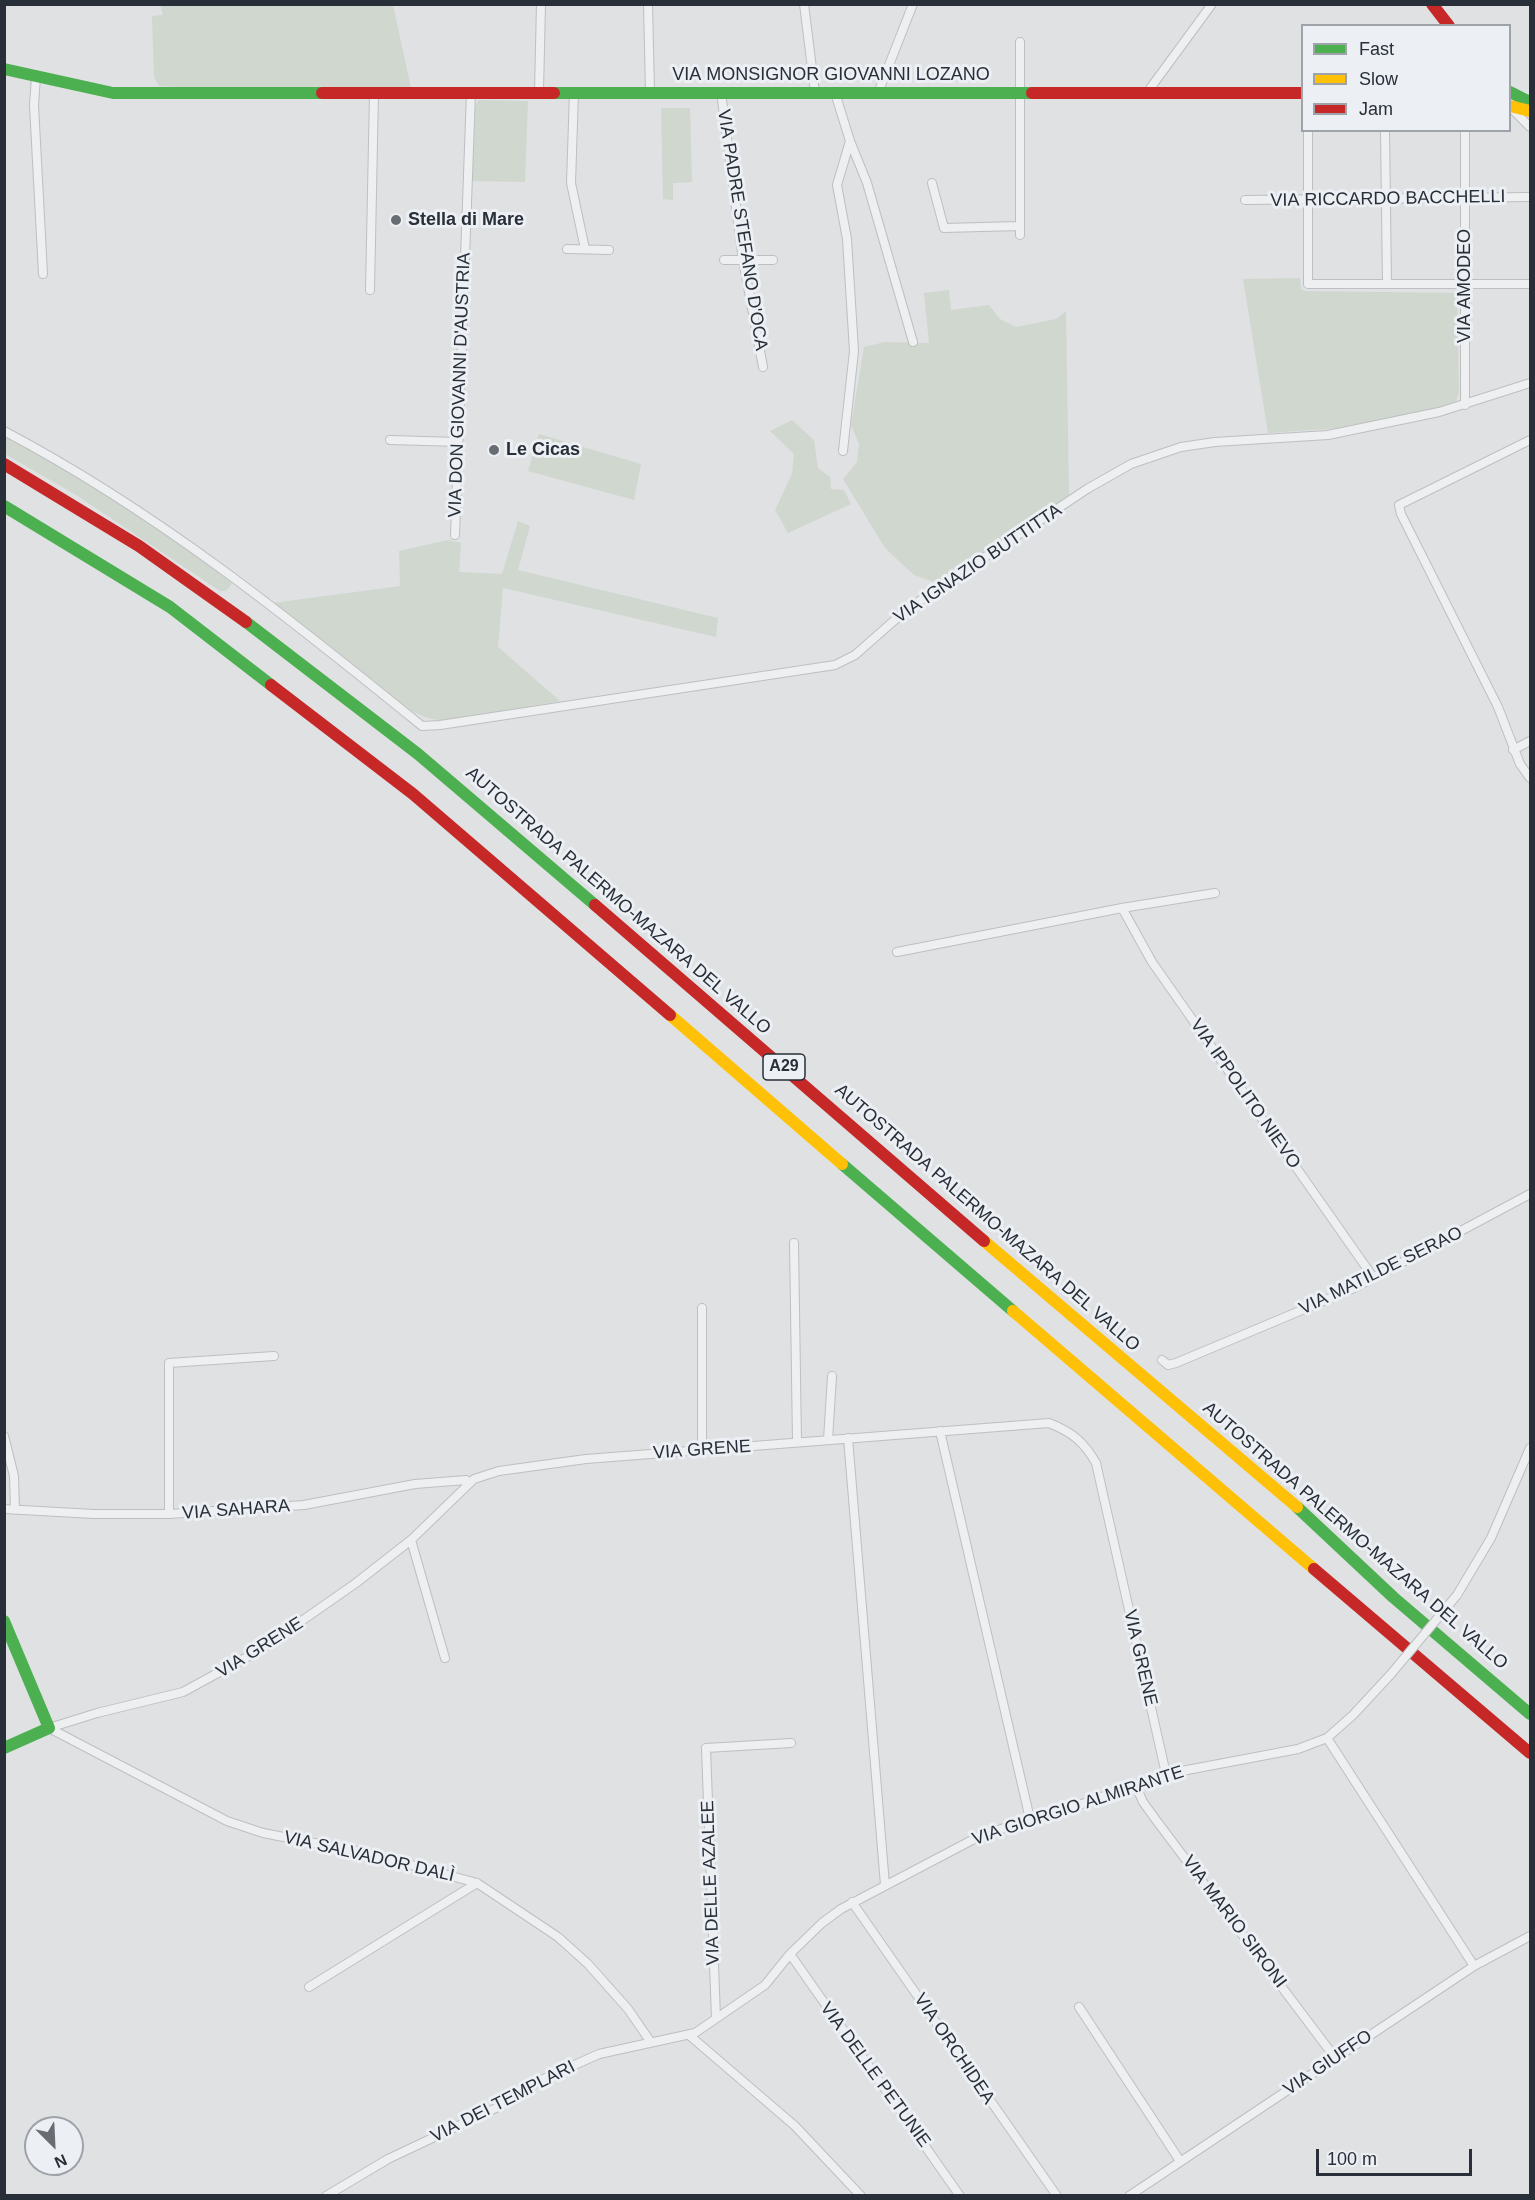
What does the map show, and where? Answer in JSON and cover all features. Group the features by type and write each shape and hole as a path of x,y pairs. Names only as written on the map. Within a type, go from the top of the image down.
{"main road":[{"path":"1432,4 1448,24"},
{"name":"VIA MONSIGNOR GIOVANNI LOZANO","path":"4,69 113,93 539,91 1146,95 1301,93"},
{"path":"1511,91 1530,92"},
{"path":"1511,92 1530,102"},
{"path":"1511,107 1529,120"},
{"name":"AUTOSTRADA PALERMO-MAZARA DEL VALLO","path":"4,464 139,546 279,645 418,754 880,1149 1055,1304 1272,1483 1393,1597 1530,1714"},
{"name":"A29","path":"4,506 170,607 412,794 1196,1469 1530,1753"},
{"path":"4,1621 49,1728 4,1748"}],"street":[{"path":"539,91 541,4"},
{"path":"648,4 650,92"},
{"path":"804,4 815,93"},
{"path":"878,93 913,4"},
{"path":"1146,95 1212,4"},
{"path":"932,183 944,228 1020,231 1020,42"},
{"path":"36,77 34,105 43,274"},
{"name":"VIA DON GIOVANNI D'AUSTRIA","path":"455,535 471,92"},
{"path":"574,92 571,183 585,249"},
{"name":"VIA PADRE STEFANO D'OCA","path":"721,92 743,260 763,368"},
{"path":"370,290 374,93"},
{"path":"835,93 850,141 867,183 913,342"},
{"path":"1308,132 1308,284 1530,284"},
{"path":"1385,132 1387,284"},
{"name":"VIA AMODEO","path":"1464,132 1465,405"},
{"path":"843,451 854,351 846,239 837,185 850,141"},
{"name":"VIA RICCARDO BACCHELLI","path":"1245,200 1530,198"},
{"path":"567,249 609,250"},
{"path":"724,260 773,260"},
{"name":"VIA IGNAZIO BUTTITTA","path":"4,431 97,483 155,522 274,608 422,726 677,691 835,665 855,655 905,611 934,591 1087,489 1131,464 1181,447 1251,438 1328,435 1465,405 1530,383"},
{"path":"390,440 458,442"},
{"path":"1530,440 1399,505 1401,514 1498,706 1513,750 1530,778"},
{"path":"1513,750 1530,741"},
{"path":"897,952 1122,908 1215,893"},
{"name":"VIA IPPOLITO NIEVO","path":"1122,908 1152,962 1373,1277"},
{"name":"VIA MATILDE SERAO","path":"1162,1360 1168,1365 1176,1363 1352,1290 1530,1194"},
{"path":"794,1243 797,1442"},
{"path":"702,1308 702,1450"},
{"path":"169,1514 169,1363 274,1356"},
{"path":"828,1440 832,1376"},
{"name":"VIA GRENE","path":"49,1728 97,1713 183,1692 269,1644 356,1583 411,1540 474,1479 491,1474 586,1459 1049,1422 1068,1430 1084,1443 1096,1463 1166,1774"},
{"path":"940,1431 1030,1819"},
{"path":"4,1436 14,1476 15,1510"},
{"path":"848,1438 885,1885"},
{"path":"1474,1966 1327,1738 1353,1715 1457,1595 1491,1538 1530,1448"},
{"name":"VIA SAHARA","path":"4,1509 94,1514 169,1514 304,1505 415,1484 466,1480"},
{"path":"411,1540 445,1658"},
{"name":"VIA SALVADOR DALÌ","path":"49,1728 227,1821 263,1833 371,1854 477,1883 558,1936 588,1964 628,2009 650,2041"},
{"name":"VIA GIORGIO ALMIRANTE","path":"689,2035 765,1984 790,1954 822,1923 852,1902 975,1838 1166,1774 1298,1749 1327,1738"},
{"name":"VIA DELLE AZALEE","path":"716,2018 706,1748 791,1743"},
{"name":"VIA MARIO SIRONI","path":"1135,1784 1143,1802 1156,1821 1336,2059"},
{"path":"309,1987 477,1883"},
{"name":"VIA ORCHIDEA","path":"852,1902 1057,2196"},
{"name":"VIA GIUFFO","path":"1129,2196 1474,1966 1530,1936"},
{"name":"VIA DELLE PETUNIE","path":"790,1954 960,2196"},
{"path":"1079,2007 1180,2161"},
{"path":"689,2035 795,2126 861,2196"},
{"name":"VIA DEI TEMPLARI","path":"326,2196 388,2159 496,2108 540,2081 599,2054 650,2041 673,2040 689,2035"}],"shaded area":[{"path":"160,4 393,5 411,88 159,86 154,77 152,16 163,15"},
{"path":"479,100 528,101 525,182 471,181 474,107"},
{"path":"661,108 690,108 692,182 673,183 673,200 663,199"},
{"path":"1300,278 1301,289 1305,291 1457,293 1459,392 1456,401 1449,407 1342,428 1268,433 1243,279"},
{"path":"949,290 951,310 989,305 1000,319 1016,327 1056,319 1066,311 1069,498 937,583 914,575 885,548 843,479 857,462 859,444 851,425 864,347 885,342 929,343 924,293"},
{"path":"792,420 814,440 818,468 830,477 831,489 844,490 851,504 788,533 775,510 792,474 794,454 770,431"},
{"path":"539,434 641,464 634,500 528,471"},
{"path":"5,435 62,467 118,503 227,578 232,584 226,591 220,591 76,495 5,454"},
{"path":"518,521 530,526 518,570 718,618 716,637 503,588 498,647 560,701 443,721 431,719 404,706 273,603 400,586 399,551 448,540 461,543 459,572 502,574"}],"traffic: fast":[{"path":"4,69 113,93 322,93"},
{"path":"1511,92 1530,102"},
{"path":"554,93 1032,93"},
{"path":"4,506 170,607 271,685"},
{"path":"246,622 418,754 595,905"},
{"path":"842,1164 1013,1311"},
{"path":"1297,1507 1393,1597 1530,1714"},
{"path":"4,1621 49,1728 4,1748"}],"traffic: slow":[{"path":"1511,106 1530,111"},
{"path":"670,1015 842,1164"},
{"path":"984,1241 1297,1507"},
{"path":"1013,1311 1314,1569"}],"traffic: jam":[{"path":"1432,4 1447,24"},
{"path":"322,93 554,93"},
{"path":"1032,93 1301,93"},
{"path":"4,464 139,546 246,622"},
{"path":"271,685 413,794 670,1015"},
{"path":"595,905 984,1241"},
{"path":"1314,1569 1530,1753"}],"place":[{"name":"Stella di Mare","path":"396,220"},
{"name":"Le Cicas","path":"494,450"}]}
